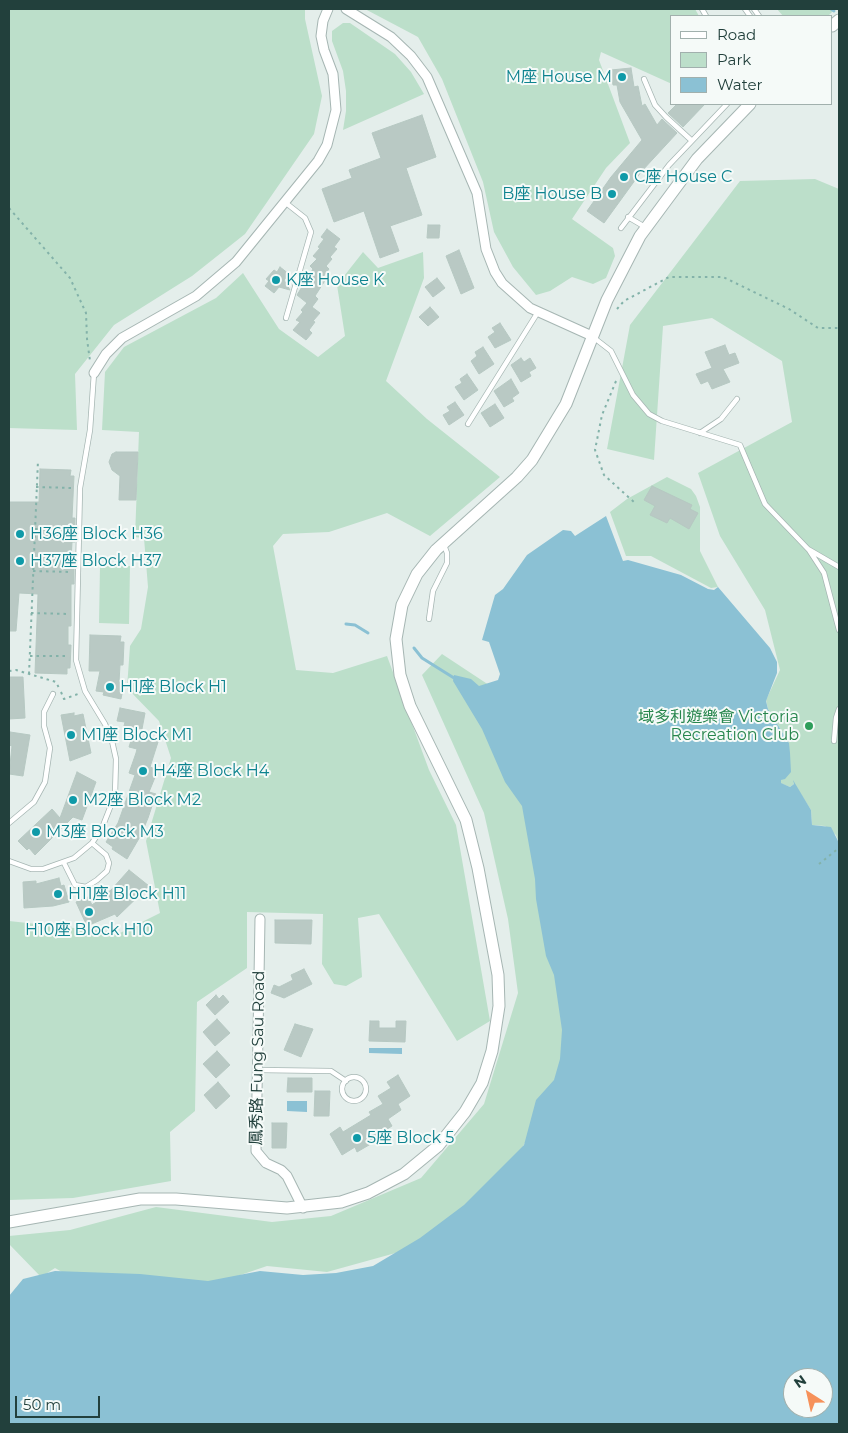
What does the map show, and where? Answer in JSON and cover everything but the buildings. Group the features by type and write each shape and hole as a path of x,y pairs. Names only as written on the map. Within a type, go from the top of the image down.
{"street":[{"path":"94,373 106,354 122,338 141,326 174,310 217,280 236,262 286,203 318,161 333,128 336,92 321,36 323,21 328,9"},
{"path":"346,9 391,37 411,56 427,77 477,193 486,249 495,272 510,293 530,308 592,336"},
{"path":"9,1222 147,1198 206,1201 265,1208 303,1208 329,1205 368,1193 404,1174 426,1157 455,1126 475,1097 487,1069 495,1038 499,1006 498,975 469,830 459,802 406,694 396,656 396,631 405,597 417,574 443,543 508,486 532,460 566,404 607,300 646,227 697,159 749,105"},
{"name":"鳳秀路 Fung Sau Road","path":"260,918 256,1151 266,1163 281,1170 287,1176 303,1208"}],"lane":[{"path":"644,79 655,105 691,140"},
{"path":"621,228 691,140 726,105"},
{"path":"286,203 305,218 310,232 286,318"},
{"path":"628,217 646,227"},
{"path":"468,424 538,312"},
{"path":"592,336 611,351 633,395 650,414 662,421 740,445 765,504 808,549 824,573 839,630"},
{"path":"9,861 31,869 64,863 79,854 92,843 102,828 115,795 116,759 105,724 85,691 76,656 80,488 90,430 94,373"},
{"path":"700,433 722,419 737,399"},
{"path":"429,619 433,591 447,563 447,553 443,543"},
{"path":"808,549 839,567"},
{"path":"9,823 34,802 46,782 50,748 44,719 46,706 53,694"},
{"path":"834,741 836,718 839,709"},
{"path":"64,863 75,885 86,887 97,880 107,871 109,863 106,855 92,843"},
{"path":"257,1070 331,1071 346,1081"},
{"path":"354,1078 363,1081 366,1090 362,1098 354,1101 346,1098 342,1089 346,1081 354,1078"}],"path":[{"path":"9,208 70,278 86,312 88,351 94,373"},
{"path":"611,315 624,300 669,277 723,278 789,309 818,328 839,328"},
{"path":"621,369 602,415 595,450 604,474 635,503"},
{"path":"29,674 38,460"},
{"path":"36,487 80,488"},
{"path":"35,529 79,530"},
{"path":"33,572 78,572"},
{"path":"31,613 77,614"},
{"path":"30,656 76,656"},
{"path":"9,671 16,670 56,682 64,699 85,691"},
{"path":"819,864 839,848"}],"green space":[{"path":"9,9 305,9 305,19 322,96 314,134 245,234 192,276 114,325 75,374 77,430 9,428"},
{"path":"365,9 695,9 698,15 670,15 670,83 601,52 599,60 630,143 606,168 572,219 613,248 615,256 606,278 593,284 572,277 550,291 536,295 513,267 494,232 483,182 442,79 418,37"},
{"path":"777,9 835,9 829,15 782,15"},
{"path":"343,23 350,23 395,54 411,72 424,94 343,130 346,111 346,91 343,71 332,41 332,31"},
{"path":"815,179 839,189 839,843 836,835 825,826 812,825 811,810 793,782 794,784 790,787 780,783 780,780 784,778 789,743 768,709 766,700 780,670 765,610 720,536 698,473 792,422 782,361 712,318 663,326 654,460 607,449 630,325 740,181"},
{"path":"363,252 378,268 423,252 424,278 386,381 427,419 500,477 430,536 387,513 329,532 283,534 273,546 296,670 333,673 387,656 429,770 456,825 490,1021 457,1041 379,914 358,918 362,977 346,986 334,984 322,964 323,914 247,912 247,968 197,1002 195,1111 170,1132 171,1181 73,1198 9,1200 9,921 120,933 160,913 146,841 171,758 159,721 127,688 130,646 141,629 148,587 144,538 135,537 139,432 102,430 105,372 124,347 216,298 243,273 279,329 318,357 345,336 337,285"},
{"path":"667,477 691,489 696,496 700,507 700,551 718,587 711,588 651,556 626,556 610,512 627,499"},
{"path":"100,566 130,566 129,624 99,623"},
{"path":"442,654 495,689 514,736 577,1051 475,1231 327,1272 267,1266 217,1283 62,1272 55,1268 41,1277 9,1244 9,1236 70,1230 156,1207 272,1222 331,1216 421,1178 484,1104 518,993 508,919 484,813 422,675"}],"water":[{"path":"606,516 623,561 628,560 681,575 708,589 714,590 718,587 770,648 777,662 777,673 766,701 768,709 789,743 791,772 785,779 781,780 781,783 790,787 794,784 793,780 811,810 812,825 831,827 839,843 839,1424 9,1424 9,1296 23,1279 55,1271 140,1274 208,1281 260,1271 303,1275 336,1273 373,1266 420,1238 464,1205 524,1145 536,1100 554,1080 560,1059 562,1030 554,975 546,956 522,806 505,782 482,729 453,681 454,675 471,679 479,686 498,680 500,674 489,642 482,640 495,595 503,589 527,555 563,530 571,531 575,536"},
{"path":"369,1048 402,1048 402,1054 369,1053"},
{"path":"287,1101 307,1101 307,1112 287,1111"}],"waterway":[{"path":"346,624 355,625 368,633"},
{"path":"414,648 422,658 454,678"}],"place":[{"name":"M座 House M","path":"622,77"},
{"name":"C座 House C","path":"624,177"},
{"name":"B座 House B","path":"612,194"},
{"name":"K座 House K","path":"276,280"},
{"name":"H36座 Block H36","path":"20,534"},
{"name":"H37座 Block H37","path":"20,561"},
{"name":"H1座 Block H1","path":"110,687"},
{"name":"域多利遊樂會 Victoria Recreation Club","path":"809,726"},
{"name":"M1座 Block M1","path":"71,735"},
{"name":"H4座 Block H4","path":"143,771"},
{"name":"M2座 Block M2","path":"73,800"},
{"name":"M3座 Block M3","path":"36,832"},
{"name":"H11座 Block H11","path":"58,894"},
{"name":"H10座 Block H10","path":"89,912"},
{"name":"5座 Block 5","path":"357,1138"}]}
